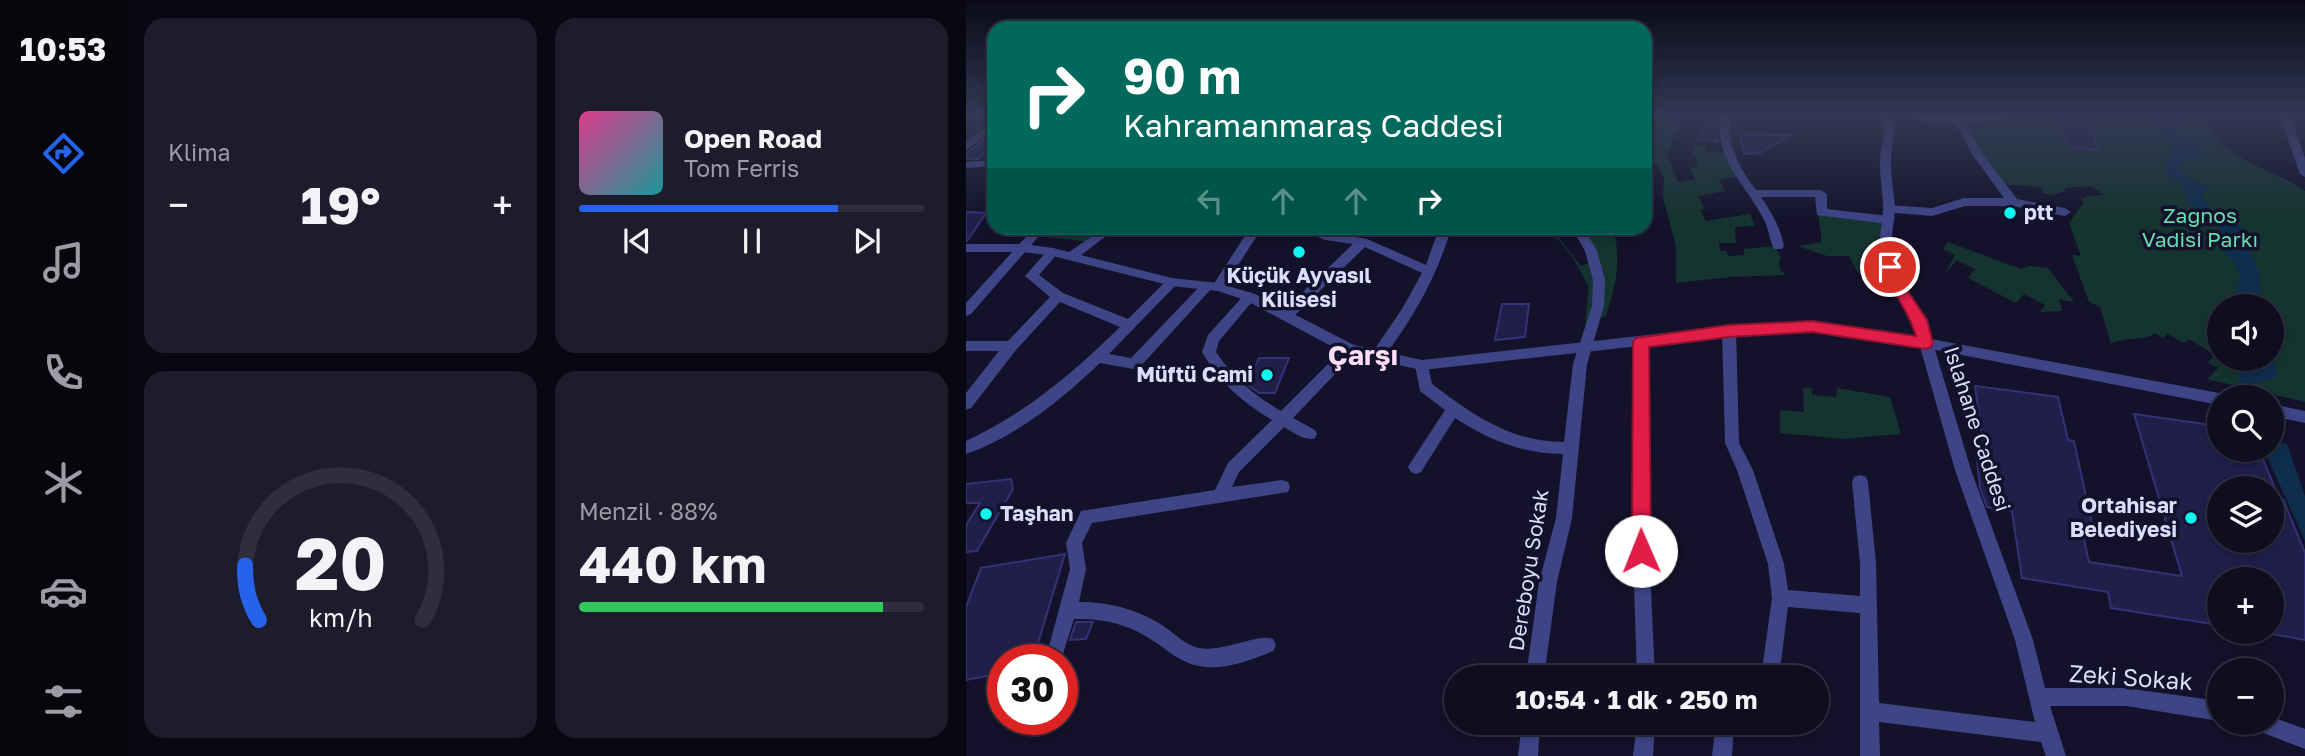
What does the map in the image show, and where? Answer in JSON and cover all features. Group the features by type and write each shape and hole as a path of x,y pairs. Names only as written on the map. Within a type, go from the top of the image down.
{"street":[{"path":"1729,151 1751,193 1771,220 1778,246"},
{"name":"Islahane Caddesi","path":"1886,151 1889,215 1886,244 1890,267 1896,285 1919,320 1963,470 2016,617 2047,733 2056,756"},
{"path":"1976,151 2013,202"},
{"path":"2297,151 2305,174"},
{"path":"966,165 987,164"},
{"path":"1751,193 1821,194 1821,212 1889,215 1932,212 1964,202 2013,202 2066,212"},
{"path":"966,311 1034,235"},
{"path":"1073,256 1102,235"},
{"path":"1100,358 1134,364 1212,286 1251,235"},
{"path":"1324,235 1363,242 1428,271"},
{"path":"1377,356 1389,342 1428,271 1444,235"},
{"name":"Dereboyu Sokak","path":"1537,665 1548,582 1564,518 1569,448 1580,365 1598,306 1599,280 1591,251 1582,235"},
{"path":"1287,315 1363,242"},
{"path":"966,248 1023,248 1052,252 1172,282 1212,286 1250,297 1351,350 1422,365 1729,331 1812,326 1926,343 2207,397"},
{"path":"1052,252 1031,276 1058,296 1129,325"},
{"path":"966,448 989,439 1038,409 1074,381 1100,358 1172,282"},
{"path":"966,404 1011,346 1058,296"},
{"path":"1250,297 1213,339 1209,352 1220,372 1240,393 1310,433"},
{"path":"1729,331 1732,443 1745,470 1776,564 1781,598 1772,665"},
{"path":"1641,342 1640,526 1646,665"},
{"path":"966,346 1011,346"},
{"path":"1221,494 1233,468 1351,350"},
{"path":"1422,365 1425,387 1453,409 1515,444 1544,449 1569,448"},
{"path":"1416,467 1453,409"},
{"path":"2284,412 2305,416"},
{"path":"1860,482 1868,563 1870,756"},
{"path":"1057,644 1078,569 1074,543 1087,516 1282,487"},
{"path":"1781,598 1868,605"},
{"path":"1068,611 1099,610 1129,617 1175,646 1201,658 1241,653 1267,645"},
{"name":"Zeki Sokak","path":"2039,697 2126,697 2207,709"},
{"path":"1870,711 2047,733"},
{"path":"2284,731 2305,739"},
{"path":"1528,756 1530,735"},
{"path":"1643,756 1645,735"},
{"path":"1722,756 1724,735"}],"green space":[{"path":"1652,151 1668,151 1678,183 1695,179 1690,168 1698,167 1696,163 1700,162 1692,155 1693,151 1725,152 1738,177 1719,179 1725,191 1698,196 1705,209 1700,210 1706,221 1750,214 1755,226 1735,227 1736,243 1719,243 1720,251 1726,251 1728,256 1744,255 1744,249 1775,246 1781,259 1780,271 1785,275 1676,283 1676,247 1663,197 1664,177 1652,158"},
{"name":"Zağnos Vadisi Parkı","path":"1980,151 2231,151 2305,191 2305,402 2284,397 2284,385 2233,385 2207,379 2215,371 2284,371 2284,294 2207,294 2207,350 2189,339 2184,343 2168,334 2163,338 2155,333 2144,338 2111,344 2100,307 2089,302 2072,255 2081,256 2069,223 2084,202 2081,199 2104,195 2091,186 2064,188 2066,191 2051,195 2043,193 2041,187 2001,184"},
{"path":"1818,212 1886,221 1890,267 1858,273 1849,256 1827,256 1798,246 1822,242"},
{"path":"1048,235 1099,235 1089,242 1047,237"},
{"path":"1554,235 1581,266 1589,263 1588,235 1615,235 1617,272 1606,316 1585,324 1589,287 1572,256"},
{"path":"1948,242 2021,269 2029,266 2048,268 2074,302 2059,299 2062,311 2040,312 2045,305 2024,294 2016,303 1968,278 1975,269 1957,260 1945,273 1955,255 1943,249"},
{"path":"1803,387 1812,389 1812,395 1836,397 1837,388 1890,397 1901,434 1842,439 1780,433 1780,410 1804,412"}],"water":[{"path":"2173,151 2202,151 2205,158 2185,159 2179,167 2191,180 2211,189 2203,191 2202,197 2217,216 2242,228 2258,269 2261,294 2234,294 2239,282 2237,268 2212,239 2219,230 2218,226 2188,203 2182,184 2168,177 2164,168"},
{"path":"2238,371 2276,371 2277,377 2256,385 2239,384"},
{"path":"2284,443 2287,444 2305,496 2305,541 2284,494 2284,476 2276,476 2269,462 2284,462"}],"building":[{"path":"969,151 986,151 978,159 966,159"},
{"path":"1743,151 1763,151 1760,153 1744,154"},
{"path":"966,212 986,213 967,241 966,241"},
{"path":"1502,304 1529,304 1525,337 1495,340"},
{"name":"Müftü Cami","path":"1259,358 1289,358 1275,393 1259,393 1247,384"},
{"path":"1975,386 2058,397 2068,440 2074,441 2092,524 2080,522 2089,562 2182,576 2134,414 2207,424 2207,462 2264,462 2270,476 2207,476 2207,553 2284,553 2284,501 2305,553 2305,640 2284,636 2284,567 2207,567 2207,623 2111,608 2108,592 2022,578 2012,511 1987,507 1980,488 1976,450 1984,451"},
{"name":"Taşhan","path":"1011,479 1013,489 977,551 966,552 966,525 980,503 966,503 966,484"},
{"path":"1065,554 1038,644 987,644 987,676 966,680 966,607 981,568"},
{"path":"1076,622 1093,622 1086,639 1070,640"}],"place":[{"name":"ptt","path":"2010,213"},
{"name":"Küçük Ayvasıl Kilisesi","path":"1299,252"},
{"name":"Müftü Cami","path":"1267,375"},
{"name":"Taşhan","path":"986,514"},
{"name":"Ortahisar Belediyesi","path":"2191,518"}],"district":[{"name":"Çarşı","path":"1363,355"}],"route":[{"path":"1641,551 1641,342 1729,331 1812,326 1926,343 1919,320 1896,285 1890,267"}]}
